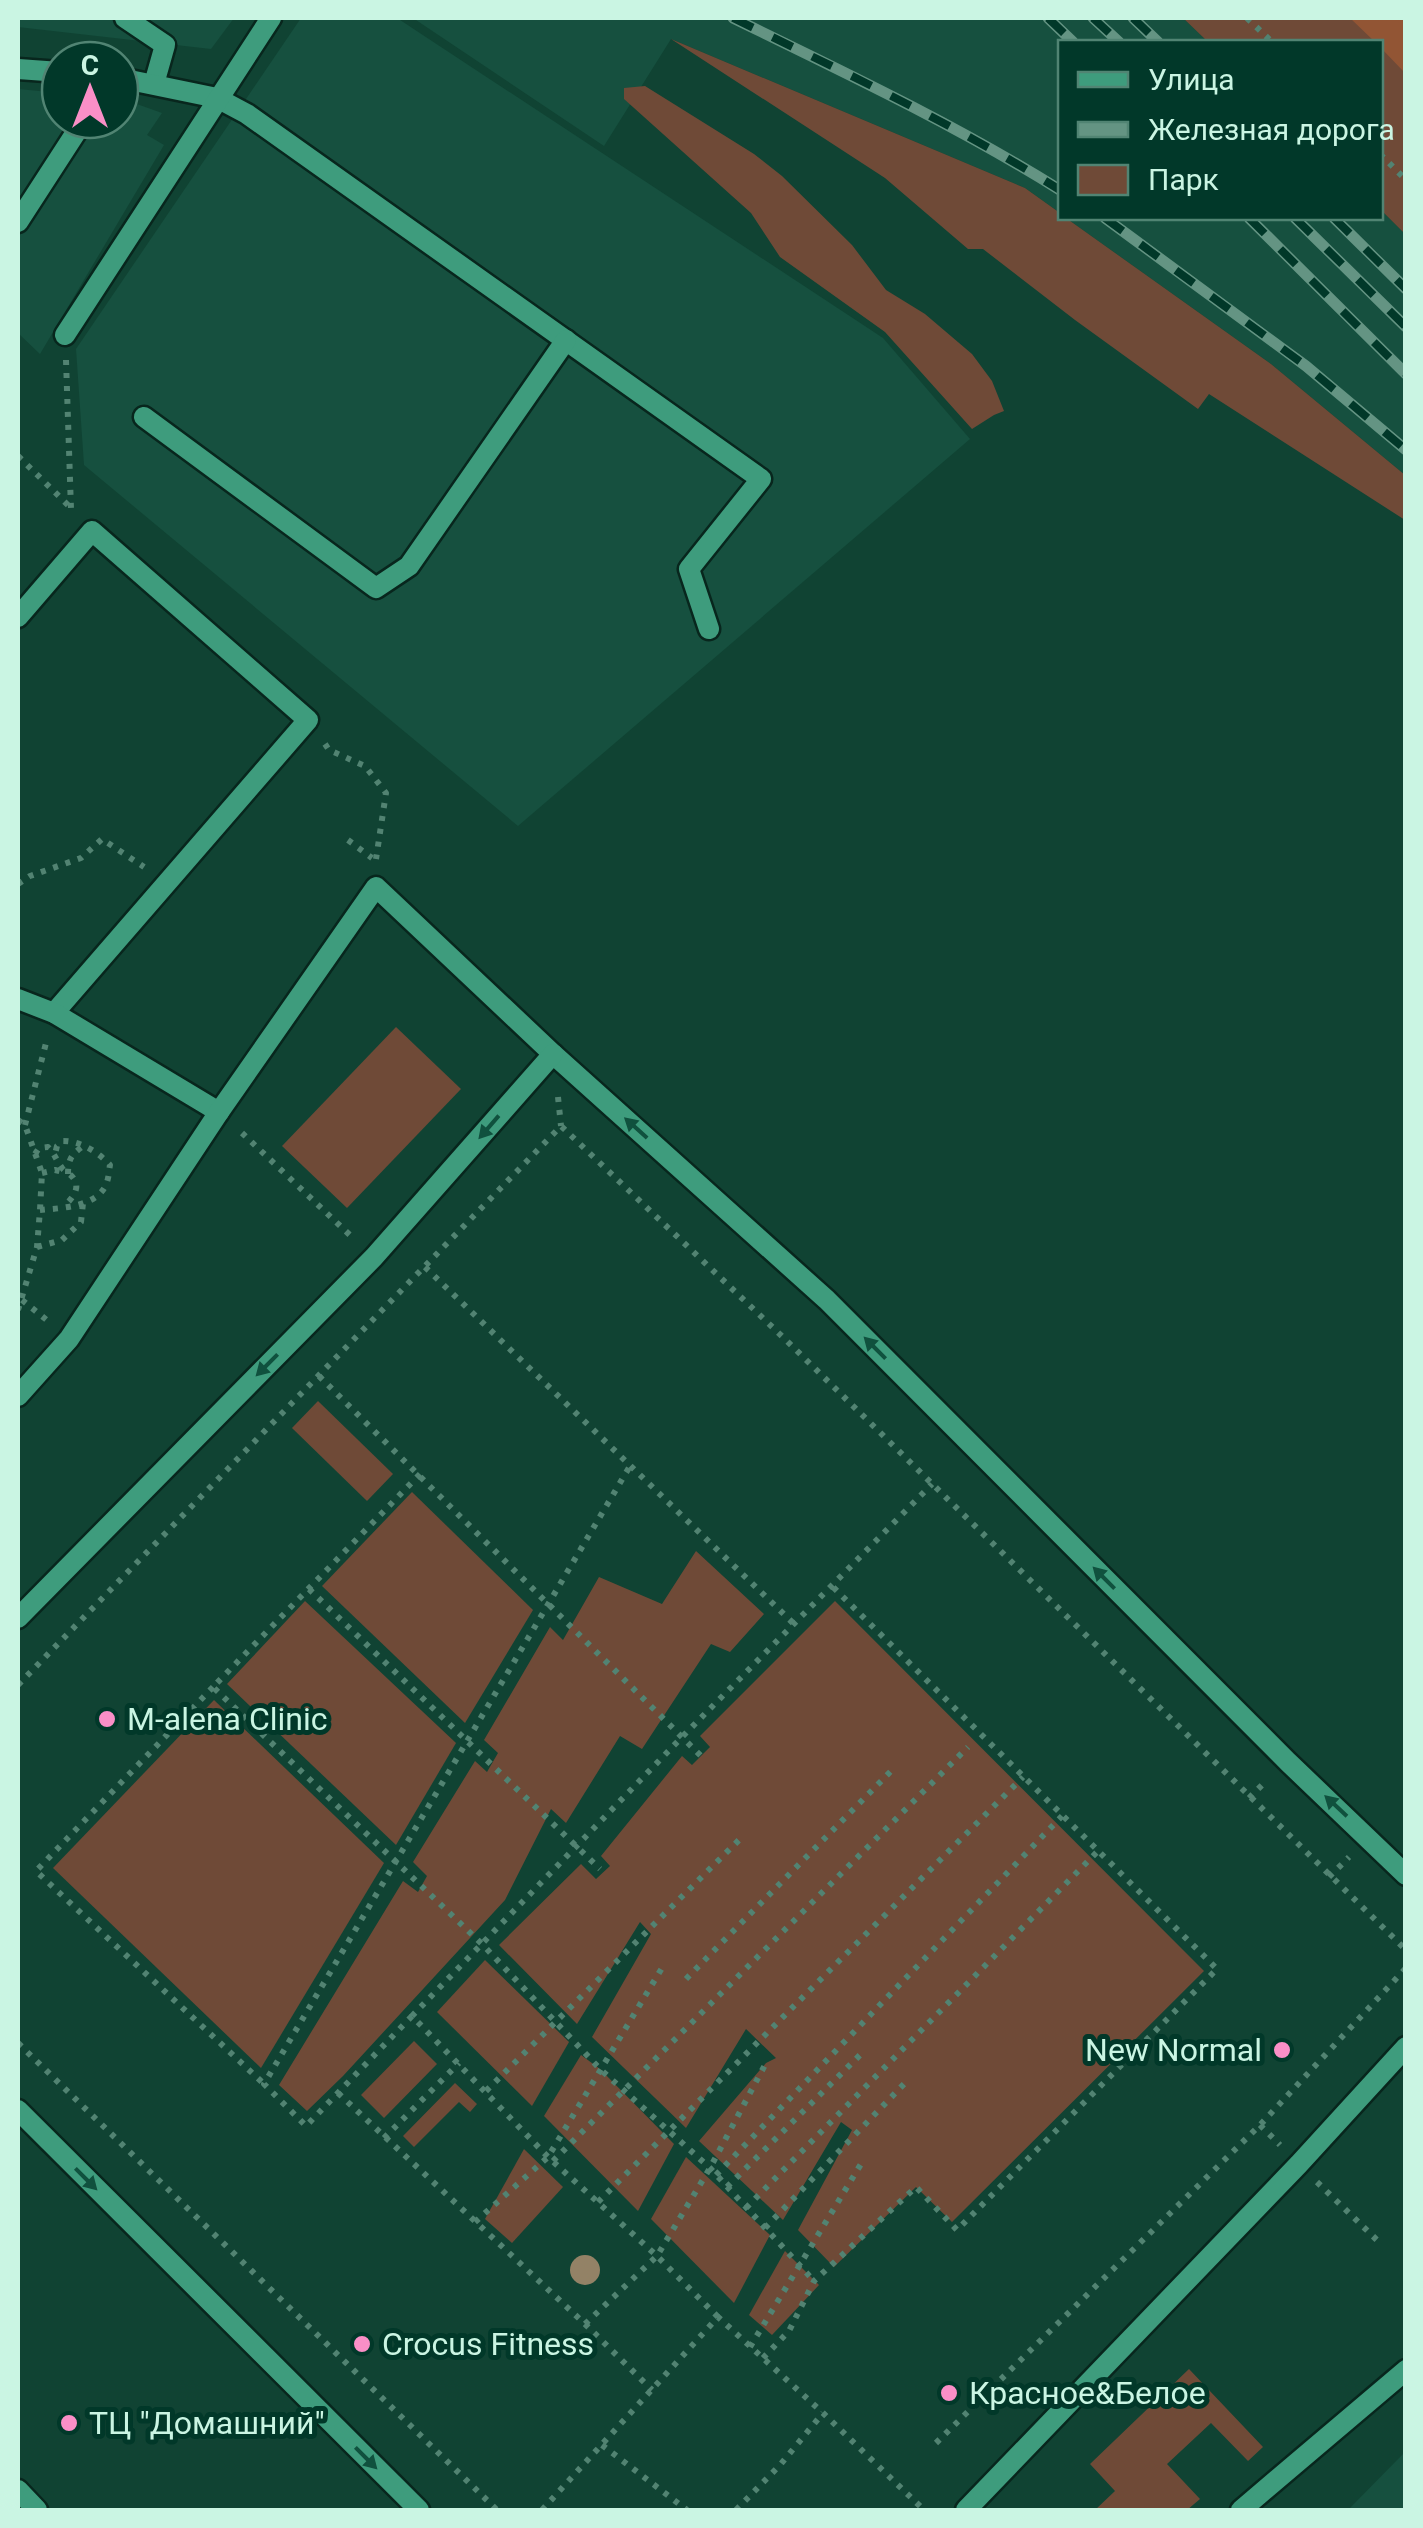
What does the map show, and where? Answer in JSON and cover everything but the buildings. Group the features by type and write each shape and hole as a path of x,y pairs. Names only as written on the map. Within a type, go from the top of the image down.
{"street":[{"path":"125,18 165,45 154,84"},
{"path":"65,335 271,18"},
{"path":"140,82 217,98 247,114 761,480 689,569 709,629"},
{"path":"18,222 71,140"},
{"path":"144,417 376,588 409,566 566,340"},
{"path":"18,617 92,530 308,720 54,1013"},
{"path":"18,1396 69,1338 219,1112 376,887 553,1054 827,1300 1406,1875"},
{"path":"18,999 54,1013 219,1112"},
{"path":"18,1618 374,1258 553,1054"},
{"path":"966,2510 1406,2048"},
{"path":"18,2110 420,2510"},
{"path":"1241,2510 1406,2370"},
{"path":"18,2490 36,2510"}],"path":[{"path":"1247,18 1270,40"},
{"path":"1383,157 1406,180"},
{"path":"65,335 72,509"},
{"path":"18,456 92,530"},
{"path":"308,720 329,750 365,766 386,793 376,860"},
{"path":"18,884 81,858 102,838 166,884"},
{"path":"18,1310 36,1247 42,1173 22,1122 54,1013"},
{"path":"219,1112 405,1288"},
{"path":"18,1684 561,1126 787,1340 1406,1950"},
{"path":"40,1210 83,1203 96,1197 107,1184 110,1165 98,1151 64,1141 55,1154"},
{"path":"36,1154 44,1146 74,1179 72,1200 62,1208"},
{"path":"68,1174 72,1154 82,1147"},
{"path":"42,1173 54,1170 68,1174"},
{"path":"36,1247 62,1240 72,1231 81,1222 83,1203"},
{"path":"425,1267 794,1624"},
{"path":"319,1376 705,1760"},
{"path":"264,2084 630,1466"},
{"path":"420,1474 36,1870 306,2126 682,1736 932,1484"},
{"path":"763,2358 789,2331 814,2281 916,2187 957,2230 1216,1969 832,1587"},
{"path":"309,1588 600,1868"},
{"path":"214,1687 482,1944 600,2069 713,2172 814,2281"},
{"path":"475,2222 624,2090 968,1746"},
{"path":"686,1979 894,1768"},
{"path":"598,2202 1023,1776"},
{"path":"713,2172 1063,1816"},
{"path":"486,2091 744,1835"},
{"path":"746,2208 1098,1851"},
{"path":"550,2159 665,1962"},
{"path":"936,2444 1260,2125 1406,1968"},
{"path":"412,2016 550,2159 657,2256 920,2509"},
{"path":"18,2043 496,2510"},
{"path":"727,2187 865,2050"},
{"path":"384,2138 459,2063"},
{"path":"585,2324 657,2256 713,2172 766,2063"},
{"path":"766,2228 904,2084"},
{"path":"338,2093 652,2390"},
{"path":"750,2347 864,2160"},
{"path":"542,2510 718,2318"},
{"path":"736,2510 822,2413"},
{"path":"602,2445 687,2510"}],"shaded area":[{"path":"18,18 234,18 211,49 18,27"},
{"path":"301,18 397,18 883,338 970,439 518,826 84,465 76,349"},
{"path":"413,18 1183,18 1206,40 1058,40 1058,212 1025,188 671,39 604,146"},
{"path":"1350,18 1405,18 1405,73 1383,50 1383,40 1373,40"},
{"path":"18,89 40,91 40,140 140,140 140,105 162,113 147,135 164,145 40,354 18,333"},
{"path":"1383,212 1405,234 1405,475 1271,364 1069,220 1383,220"},
{"path":"1405,2452 1405,2510 1348,2510"}],"green space":[{"path":"1183,18 1405,18 1405,234 1383,212 1383,40 1206,40"},
{"path":"671,39 1025,188 1058,212 1058,220 1069,220 1271,364 1405,475 1405,520 1209,394 1198,409 983,249 968,249 885,178"},
{"path":"645,86 754,154 782,176 852,245 886,290 925,314 972,354 992,381 1004,411 972,429 885,332 780,257 751,213 624,99 624,88"},
{"path":"396,1027 461,1089 347,1208 282,1146"},
{"path":"318,1401 393,1474 367,1501 292,1428"},
{"path":"412,1492 533,1610 465,1723 322,1586"},
{"path":"696,1551 764,1614 730,1652 711,1644 642,1749 620,1736 566,1823 551,1809 505,1900 307,2111 279,2085 403,1881 418,1892 427,1876 413,1862 475,1761 487,1772 498,1753 484,1740 550,1627 563,1640 599,1577 662,1604"},
{"path":"305,1601 456,1743 396,1845 227,1684"},
{"path":"835,1601 1204,1971 952,2222 916,2187 834,2267 798,2230 852,2130 841,2122 783,2220 699,2141 766,2063 776,2058 746,2029 686,2128 592,2037 651,1934 640,1922 577,2024 499,1945 581,1864 596,1879 610,1866 601,1856 682,1756 692,1765 710,1747 700,1736"},
{"path":"214,1700 384,1863 261,2068 53,1868"},
{"path":"485,1960 569,2042 532,2106 437,2012"},
{"path":"414,2041 437,2064 384,2118 361,2095"},
{"path":"581,2055 600,2069 674,2144 638,2211 544,2116"},
{"path":"455,2083 477,2104 470,2112 459,2102 414,2147 403,2136"},
{"path":"524,2149 563,2187 512,2243 485,2219"},
{"path":"686,2157 770,2235 734,2303 651,2219"},
{"path":"785,2251 819,2285 772,2335 749,2315"},
{"path":"1189,2369 1263,2447 1248,2461 1211,2423 1167,2464 1200,2499 1187,2510 1095,2510 1115,2491 1090,2464"}],"railway":[{"path":"733,18 940,121 1058,189"},
{"path":"1048,18 1071,40"},
{"path":"1093,18 1117,40"},
{"path":"1133,18 1156,40"},
{"path":"1108,220 1306,366 1406,450"},
{"path":"1251,220 1406,374"},
{"path":"1297,220 1406,327"},
{"path":"1336,220 1406,289"}],"place":[{"name":"M-alena Clinic","path":"107,1719"},
{"name":"New Normal","path":"1282,2050"},
{"name":"Crocus Fitness","path":"362,2344"},
{"name":"Красное&Белое","path":"949,2393"},
{"name":"ТЦ \"Домашний\"","path":"69,2423"}]}
